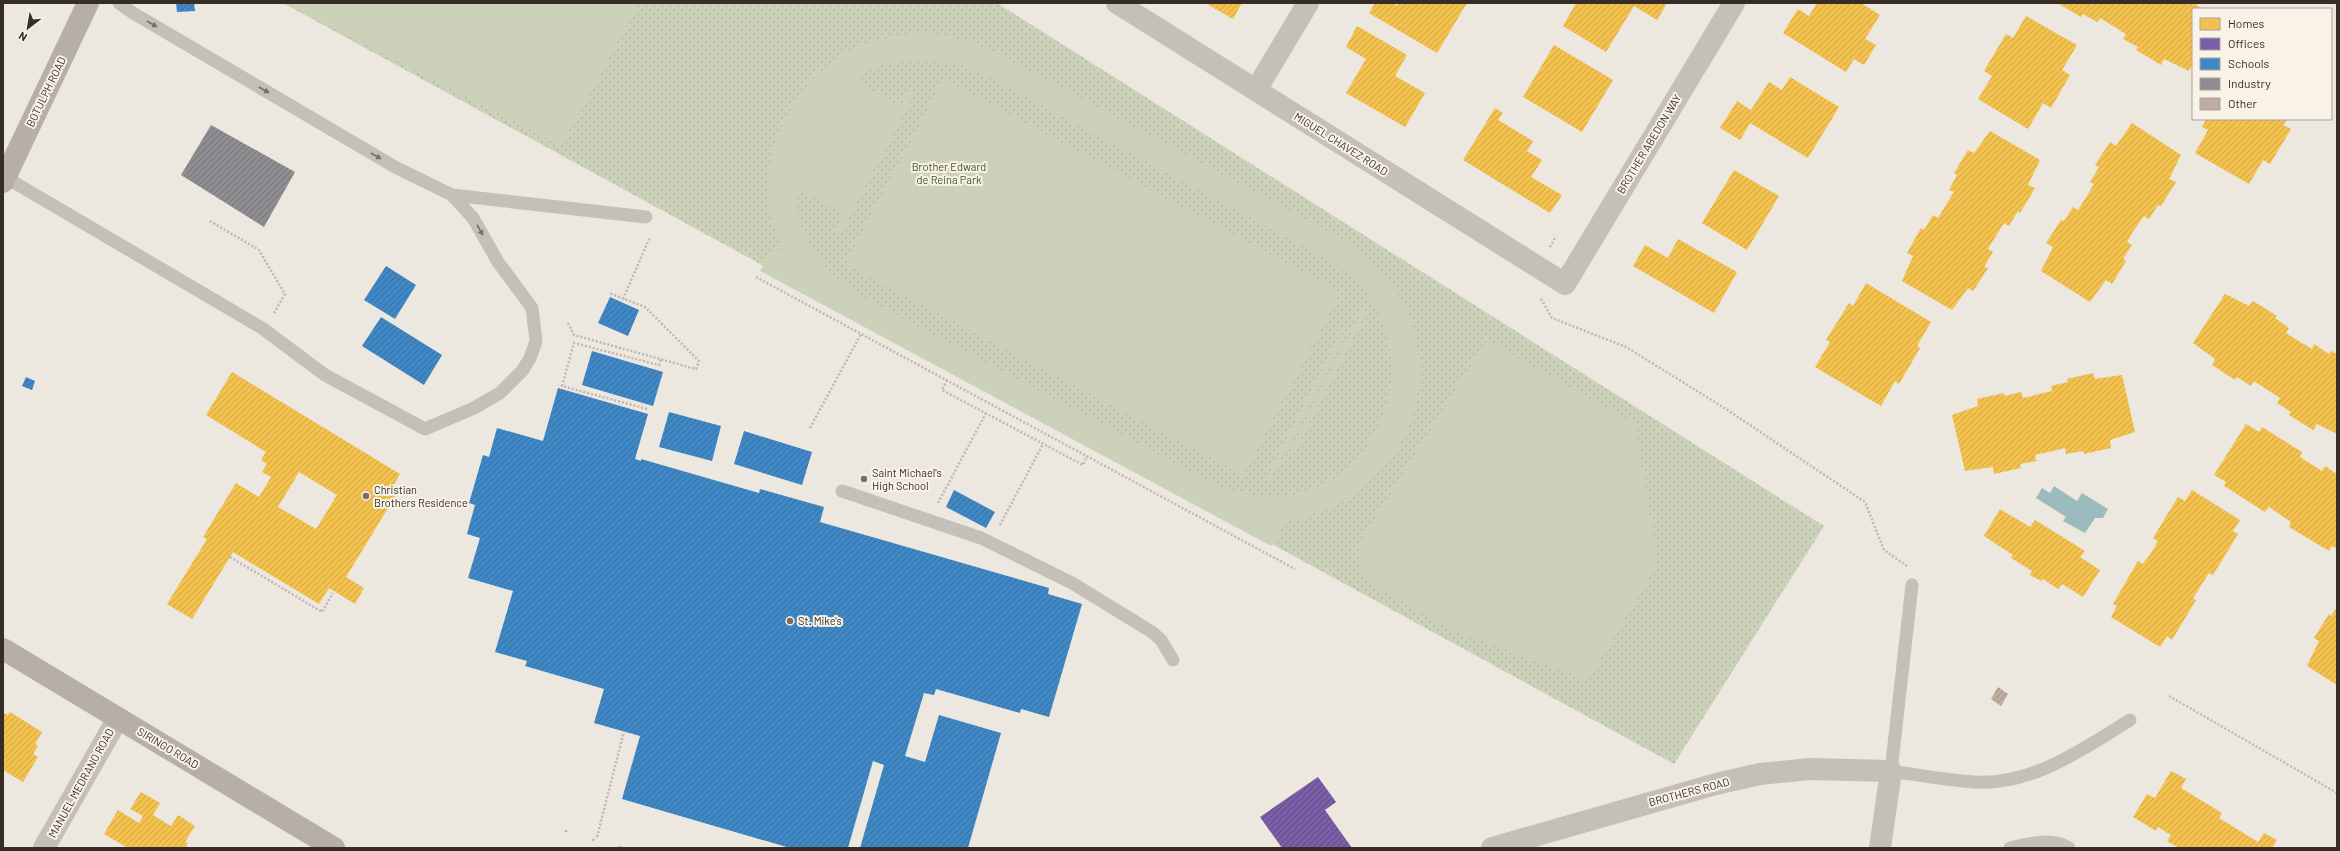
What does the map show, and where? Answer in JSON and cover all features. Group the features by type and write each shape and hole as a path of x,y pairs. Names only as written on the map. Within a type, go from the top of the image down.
{"street":[{"name":"BOTULPH ROAD","path":"4,179 88,3"},
{"name":"MIGUEL CHAVEZ ROAD","path":"1117,3 1565,284"},
{"path":"1256,90 1308,3"},
{"name":"BROTHER ABEDON WAY","path":"1565,284 1734,3"},
{"name":"SIRINGO ROAD","path":"3,649 334,848"},
{"name":"MANUEL MEDRANO ROAD","path":"44,848 118,718"},
{"name":"BROTHERS ROAD","path":"1492,848 1716,784 1760,774 1810,769 1891,771"},
{"path":"1880,848 1891,771"}],"lane":[{"path":"119,3 133,13 395,167 452,195 646,217"},
{"path":"4,179 262,328 325,374 425,429 474,408 500,392 522,371 530,358 536,341 532,308 498,262 473,218 452,195"},
{"path":"842,491 981,538 1072,583 1152,632 1161,640 1173,660"},
{"path":"1912,585 1891,771 1975,782 2008,779 2063,762 2130,720"},
{"path":"2010,848 2037,842 2063,844 2069,848"}],"path":[{"path":"210,221 259,250 285,294 270,320"},
{"path":"623,299 649,240"},
{"path":"756,277 1295,569"},
{"path":"1537,292 1552,318 1626,347 1726,409 1865,502 1884,550 1913,570"},
{"path":"568,323 574,335 696,369 699,361 645,307 609,294"},
{"path":"810,428 862,334"},
{"path":"647,409 562,386 574,343 659,365 661,359"},
{"path":"947,380 942,390 1083,465 1087,456"},
{"path":"947,487 986,413"},
{"path":"1004,517 1043,444"},
{"path":"230,557 322,612 334,593"},
{"path":"2168,696 2337,793"},
{"path":"593,840 624,732"},
{"path":"620,848 621,844"}],"green space":[{"name":"Brother Edward de Reina Park","path":"283,3 997,3 1824,526 1674,764"},
{"path":"285,3 639,3 561,146"},
{"path":"919,33 951,37 970,42 999,54 1341,238 1381,272 1407,312 1419,356 1417,400 1402,441 1375,477 1335,505 1285,522 1271,546 760,271 773,248 784,253 771,217 769,204 769,180 772,156 779,133 789,112 802,92 818,74 836,59 857,47 888,37","holes":["919,59 963,66 985,75 1314,252 1337,266 1358,283 1369,297 1384,328 1391,360 1389,393 1380,424 1364,451 1341,473 1313,489 1279,496 1264,496 1236,492 1222,488 865,298 838,278 816,254 807,239 801,224 795,191 800,190 844,213 835,230 841,233 915,92 909,89 900,106 856,81 855,78 877,66"]},
{"path":"944,79 1341,292 1243,475 845,264"},
{"path":"1363,309 1367,311 1292,457 1288,455"},
{"path":"1341,333 1345,336 1269,482 1265,480"},
{"path":"1487,340 1635,424 1657,558 1654,570 1588,680 1451,630 1366,581 1360,567 1358,558 1359,544"}],"water":[{"path":"2054,486 2077,501 2082,493 2108,509 2103,518 2095,518 2085,533 2063,521 2066,517 2036,498 2042,488 2050,493"}],"building: Homes":[{"path":"1205,3 1242,3 1233,19"},
{"path":"1375,3 1393,3 1397,6 1399,3 1467,3 1437,53 1369,13"},
{"path":"1576,3 1667,3 1657,20 1634,6 1606,52 1563,26"},
{"path":"1817,3 1861,3 1880,15 1865,39 1876,45 1864,65 1854,59 1846,72 1783,33 1798,9 1809,16"},
{"path":"2057,3 2197,3 2196,5 2201,8 2192,8 2192,65 2189,71 2164,59 2161,65 2136,50 2138,47 2123,39 2126,34 2100,18 2097,22 2083,14 2081,17"},
{"path":"2026,16 2077,45 2062,70 2070,75 2051,108 2043,103 2028,129 1978,99 1992,76 1984,71 2006,34 2013,38"},
{"path":"1357,26 1407,55 1395,76 1425,93 1405,127 1346,93 1366,59 1346,47"},
{"path":"1554,45 1613,80 1582,132 1523,97"},
{"path":"1790,77 1839,107 1808,158 1750,123 1740,140 1720,128 1737,101 1751,110 1769,82 1782,90"},
{"path":"1495,108 1503,113 1498,120 1533,141 1527,151 1542,160 1531,177 1562,195 1550,213 1463,160"},
{"path":"2206,120 2286,120 2283,125 2291,129 2270,164 2263,160 2249,184 2195,153 2208,130 2202,127"},
{"path":"2132,123 2181,155 2169,179 2176,182 2161,206 2158,205 2149,219 2144,216 2134,230 2127,242 2132,245 2123,259 2126,261 2112,284 2106,280 2090,302 2041,271 2053,247 2046,243 2061,220 2064,221 2073,207 2078,210 2085,199 2094,184 2090,182 2099,167 2095,165 2110,142 2116,146"},
{"path":"1990,131 2040,160 2028,185 2035,188 2020,213 2018,211 2009,226 2004,223 1988,249 1993,252 1984,267 1988,268 1973,291 1968,288 1952,310 1902,281 1913,256 1907,253 1921,228 1924,230 1933,215 1938,218 1954,192 1949,190 1957,175 1954,173 1968,150 1974,153"},
{"path":"1734,170 1779,196 1747,250 1702,223"},
{"path":"1678,239 1737,272 1714,313 1633,266 1645,245 1668,258"},
{"path":"1866,283 1931,322 1917,346 1920,348 1899,384 1895,381 1881,406 1815,367 1830,342 1826,340 1849,303 1853,306"},
{"path":"2225,294 2249,306 2253,301 2277,316 2275,318 2289,328 2286,333 2312,349 2314,344 2329,354 2331,351 2337,354 2337,434 2317,424 2313,430 2289,415 2291,412 2277,403 2280,398 2254,381 2251,386 2237,377 2235,380 2212,365 2215,359 2193,343"},
{"name":"Christian Brothers Residence","path":"232,372 400,474 390,491 396,495 346,577 364,588 355,604 329,588 319,604 233,552 192,619 167,604 207,539 203,537 236,483 259,497 271,477 262,472 267,464 261,460 266,452 206,415","holes":["299,472 337,495 316,529 278,507"]},
{"path":"2093,373 2095,379 2122,375 2135,432 2110,440 2111,448 2084,454 2083,451 2066,454 2065,448 2035,455 2036,461 2020,464 2021,468 1994,474 1993,467 1965,471 1952,415 1978,406 1977,399 2004,393 2005,396 2021,392 2023,398 2052,391 2051,386 2068,382 2067,379"},
{"path":"2246,424 2259,432 2262,427 2302,452 2300,457 2322,471 2325,466 2337,474 2337,549 2332,546 2329,551 2289,527 2291,522 2269,507 2265,512 2224,486 2226,482 2214,475"},
{"path":"2192,490 2240,520 2233,531 2238,534 2213,575 2209,573 2193,598 2196,600 2172,640 2167,636 2160,647 2111,617 2117,606 2113,604 2138,561 2143,564 2151,553 2158,541 2153,538 2178,497 2185,501"},
{"path":"2000,509 2030,527 2035,520 2085,551 2080,557 2100,570 2083,597 2062,584 2058,589 2043,579 2041,581 2030,575 2032,571 2011,558 2013,555 1984,536"},
{"path":"2337,607 2337,685 2307,666 2319,641 2314,638 2329,614 2331,616"},
{"path":"10,712 42,732 35,744 38,746 33,754 38,757 23,782 3,770 3,713 8,715"},
{"path":"2171,771 2186,779 2181,788 2222,813 2219,818 2258,842 2264,833 2277,840 2272,848 2179,848 2167,841 2171,835 2158,827 2156,831 2133,817 2147,794 2155,798"},
{"path":"141,792 160,803 153,815 171,826 178,815 195,826 185,842 188,843 185,848 128,848 104,834 118,810 139,823 143,816 130,809"}],"building: Offices":[{"path":"1318,777 1336,802 1325,810 1352,848 1282,848 1260,817"}],"building: Schools":[{"path":"176,3 194,3 195,11 177,12"},
{"path":"386,266 416,285 395,319 364,300"},
{"path":"610,297 639,310 628,336 598,323"},
{"path":"381,317 442,355 424,385 362,346"},
{"path":"592,351 663,372 653,406 582,385"},
{"path":"26,377 35,381 32,390 22,386"},
{"name":"St. Mike's","path":"558,388 648,414 635,459 641,461 641,459 759,493 760,489 824,507 820,522 1049,588 1048,594 1082,604 1049,717 1021,709 1020,713 936,689 934,695 924,693 905,756 925,762 939,715 1001,733 968,848 860,848 884,765 873,761 848,848 790,848 622,799 640,736 594,723 604,689 525,666 527,661 495,652 513,591 468,578 480,538 467,534 475,505 469,503 483,455 489,457 497,428 543,441"},
{"path":"669,412 721,426 712,461 659,447"},
{"path":"744,431 812,452 802,485 734,464"},
{"path":"954,490 995,512 986,528 946,507"}],"building: Industry":[{"path":"211,125 295,172 264,227 181,175"}],"building: Other":[{"path":"1998,687 2008,694 2001,706 1991,699"}],"place":[{"name":"Saint Michael's High School","path":"864,479"},
{"name":"Christian Brothers Residence","path":"366,496"},
{"name":"St. Mike's","path":"790,621"}]}
